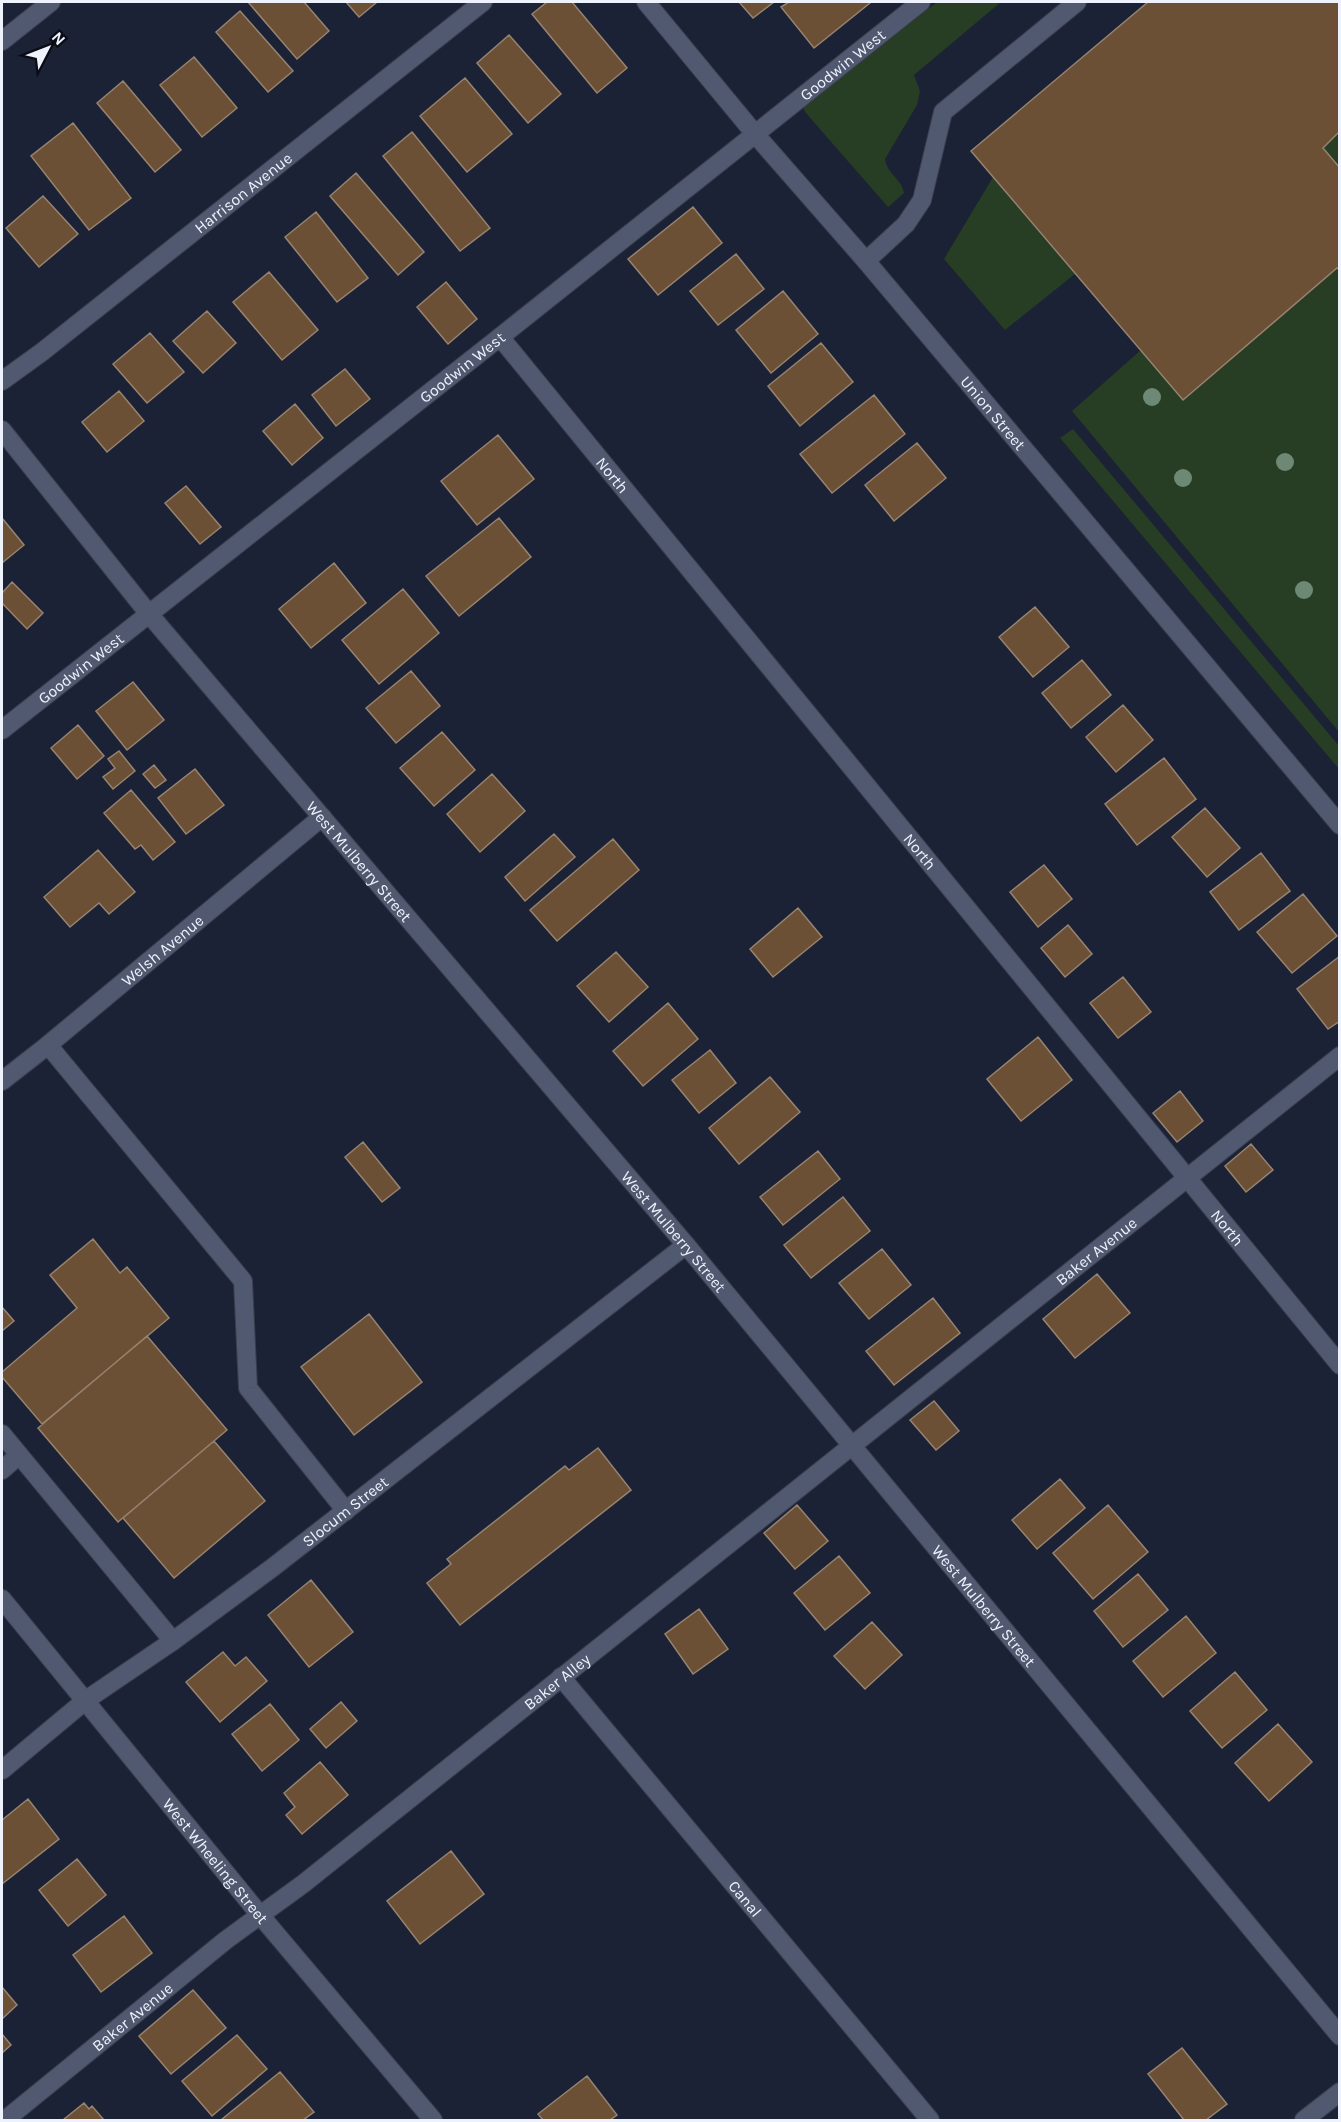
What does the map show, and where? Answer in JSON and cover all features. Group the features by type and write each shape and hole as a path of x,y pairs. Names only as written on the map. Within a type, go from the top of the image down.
{"street":[{"path":"2,41 51,2"},
{"name":"Harrison Avenue","path":"2,381 42,352 483,2"},
{"name":"Union Street","path":"646,2 1340,825"},
{"name":"Goodwin West","path":"2,730 500,338 921,2"},
{"path":"866,261 906,224 922,200 943,112 1077,2"},
{"name":"North","path":"500,338 1340,1365"},
{"name":"West Mulberry Street","path":"2,430 149,614 686,1245 1340,2036"},
{"name":"Welsh Avenue","path":"2,1081 322,817"},
{"path":"48,1045 243,1281 248,1388 346,1511"},
{"name":"Baker Avenue","path":"852,1445 1340,1056"},
{"name":"Slocum Street","path":"2,1770 86,1700 173,1641 346,1511 686,1245"},
{"path":"2,1434 173,1641"},
{"name":"Baker Alley","path":"260,1915 303,1884 852,1445"},
{"path":"2,1470 19,1455"},
{"name":"West Wheeling Street","path":"2,1599 260,1915 433,2121"},
{"name":"Canal","path":"561,1677 930,2121"},
{"name":"Baker Avenue","path":"6,2121 260,1915"},
{"path":"1304,2121 1340,2092"}],"green space":[{"path":"937,2 1001,2 914,75 920,91 917,105 885,159 904,193 888,207 805,112 803,106"},
{"path":"1339,131 1339,168 1323,148"},
{"path":"993,177 1075,274 1005,330 944,259"},
{"path":"1337,268 1339,270 1339,732 1072,411 1141,350 1183,399"},
{"path":"1073,429 1339,746 1339,769 1060,438"}],"building":[{"path":"248,2 304,2 329,31 297,59"},
{"path":"346,2 377,2 359,17"},
{"path":"547,2 572,2 627,68 597,93 532,14"},
{"path":"739,2 774,2 753,18"},
{"path":"789,2 870,3 814,48 781,7"},
{"path":"1148,2 1340,2 1340,131 1323,148 1340,168 1340,270 1337,268 1183,400 971,151"},
{"path":"240,11 293,71 268,92 216,32"},
{"path":"509,35 561,94 528,123 477,63"},
{"path":"194,57 237,108 202,137 160,85"},
{"path":"465,78 512,134 467,172 420,116"},
{"path":"123,81 181,150 155,172 97,103"},
{"path":"73,123 131,198 89,230 31,156"},
{"path":"412,132 490,228 460,251 383,156"},
{"path":"356,173 424,252 398,275 330,196"},
{"path":"43,196 78,234 39,267 6,228"},
{"path":"693,207 722,243 658,295 628,259"},
{"path":"316,212 368,278 337,302 285,237"},
{"path":"736,254 764,289 718,325 690,291"},
{"path":"269,272 318,330 282,360 233,302"},
{"path":"446,282 477,319 448,344 417,307"},
{"path":"783,291 818,334 771,373 736,330"},
{"path":"207,311 236,343 203,373 173,341"},
{"path":"150,333 184,372 147,403 113,364"},
{"path":"821,343 853,382 800,426 768,386"},
{"path":"345,369 370,399 336,426 312,395"},
{"path":"119,391 144,421 107,452 82,422"},
{"path":"874,395 905,434 832,493 800,454"},
{"path":"295,404 323,438 292,465 263,431"},
{"path":"498,435 534,479 477,525 441,481"},
{"path":"917,443 946,478 894,521 865,485"},
{"path":"186,486 221,527 200,544 165,503"},
{"path":"2,518 24,545 2,563"},
{"path":"499,518 531,557 459,616 426,576"},
{"path":"334,563 366,603 311,648 279,609"},
{"path":"12,582 43,613 27,629 2,603 2,593"},
{"path":"403,589 439,633 379,684 342,640"},
{"path":"1035,607 1069,647 1033,677 999,637"},
{"path":"1082,660 1111,695 1071,728 1042,693"},
{"path":"411,671 440,706 396,743 366,708"},
{"path":"133,682 164,720 127,750 96,711"},
{"path":"1123,705 1153,740 1116,772 1086,737"},
{"path":"78,725 104,756 77,779 51,748"},
{"path":"442,732 475,770 434,806 400,768"},
{"path":"119,751 135,771 113,789 103,777 115,768 108,759"},
{"path":"1164,758 1196,799 1137,845 1105,804"},
{"path":"154,765 166,780 155,788 143,774"},
{"path":"195,769 224,805 186,834 158,798"},
{"path":"492,774 525,811 480,852 447,814"},
{"path":"131,790 175,842 153,860 141,845 135,849 104,813"},
{"path":"1205,808 1240,848 1207,877 1172,837"},
{"path":"554,834 575,857 525,901 505,877"},
{"path":"613,839 639,870 557,941 530,910"},
{"path":"98,850 135,892 109,914 99,903 70,927 44,897"},
{"path":"1261,853 1290,891 1239,930 1210,892"},
{"path":"1044,865 1072,899 1038,927 1010,892"},
{"path":"1303,894 1337,936 1292,973 1257,932"},
{"path":"798,908 822,937 773,977 750,949"},
{"path":"1068,925 1092,954 1065,977 1041,948"},
{"path":"616,952 648,987 609,1022 577,986"},
{"path":"1340,956 1340,1021 1328,1029 1297,989"},
{"path":"1123,977 1151,1012 1118,1038 1090,1003"},
{"path":"668,1003 698,1039 643,1086 613,1051"},
{"path":"1038,1037 1072,1080 1021,1121 987,1079"},
{"path":"710,1050 736,1083 699,1113 672,1080"},
{"path":"770,1077 800,1112 739,1164 709,1128"},
{"path":"1180,1091 1203,1121 1177,1142 1153,1113"},
{"path":"363,1142 400,1188 382,1202 345,1157"},
{"path":"1251,1144 1273,1170 1246,1192 1225,1166"},
{"path":"818,1151 840,1179 783,1225 760,1197"},
{"path":"843,1197 870,1231 811,1278 784,1245"},
{"path":"93,1239 120,1273 127,1267 169,1318 42,1424 2,1377 2,1372 77,1308 50,1275"},
{"path":"882,1249 911,1285 869,1319 839,1283"},
{"path":"1097,1274 1130,1313 1075,1358 1043,1319"},
{"path":"933,1298 960,1333 894,1385 866,1351"},
{"path":"2,1307 14,1321 2,1331"},
{"path":"369,1314 422,1382 354,1435 301,1367"},
{"path":"147,1336 227,1430 118,1522 38,1428"},
{"path":"934,1401 959,1431 936,1450 910,1420"},
{"path":"214,1441 265,1501 174,1578 123,1518"},
{"path":"598,1448 631,1490 460,1625 427,1583 451,1564 447,1559 565,1466 569,1470"},
{"path":"1060,1479 1085,1508 1037,1549 1012,1520"},
{"path":"797,1505 828,1541 795,1569 764,1533"},
{"path":"1108,1505 1148,1552 1093,1599 1053,1553"},
{"path":"839,1556 870,1593 825,1630 794,1593"},
{"path":"1138,1574 1168,1610 1123,1647 1094,1611"},
{"path":"311,1580 353,1632 309,1667 268,1615"},
{"path":"699,1609 728,1649 693,1674 665,1634"},
{"path":"1186,1616 1216,1653 1163,1697 1133,1661"},
{"path":"872,1622 902,1655 865,1689 834,1656"},
{"path":"223,1652 235,1666 246,1657 267,1681 220,1722 186,1682"},
{"path":"1235,1672 1267,1710 1222,1748 1190,1711"},
{"path":"341,1702 357,1721 326,1748 310,1729"},
{"path":"270,1704 299,1740 262,1771 232,1734"},
{"path":"1278,1724 1312,1762 1269,1801 1235,1763"},
{"path":"320,1762 348,1795 302,1834 286,1815 295,1807 284,1793"},
{"path":"28,1799 59,1839 2,1884 2,1820"},
{"path":"451,1851 484,1894 420,1944 387,1901"},
{"path":"77,1859 106,1895 68,1926 39,1890"},
{"path":"124,1916 152,1953 101,1992 73,1955"},
{"path":"2,1987 17,2005 2,2019"},
{"path":"193,1990 226,2028 171,2074 139,2036"},
{"path":"2,2034 11,2045 2,2053"},
{"path":"237,2035 267,2069 212,2116 182,2081"},
{"path":"1182,2048 1227,2104 1206,2120 1184,2120 1148,2074"},
{"path":"280,2072 314,2112 303,2120 221,2120"},
{"path":"587,2076 617,2115 610,2120 543,2120 538,2114"},
{"path":"84,2103 89,2109 92,2106 104,2120 63,2120"}]}
